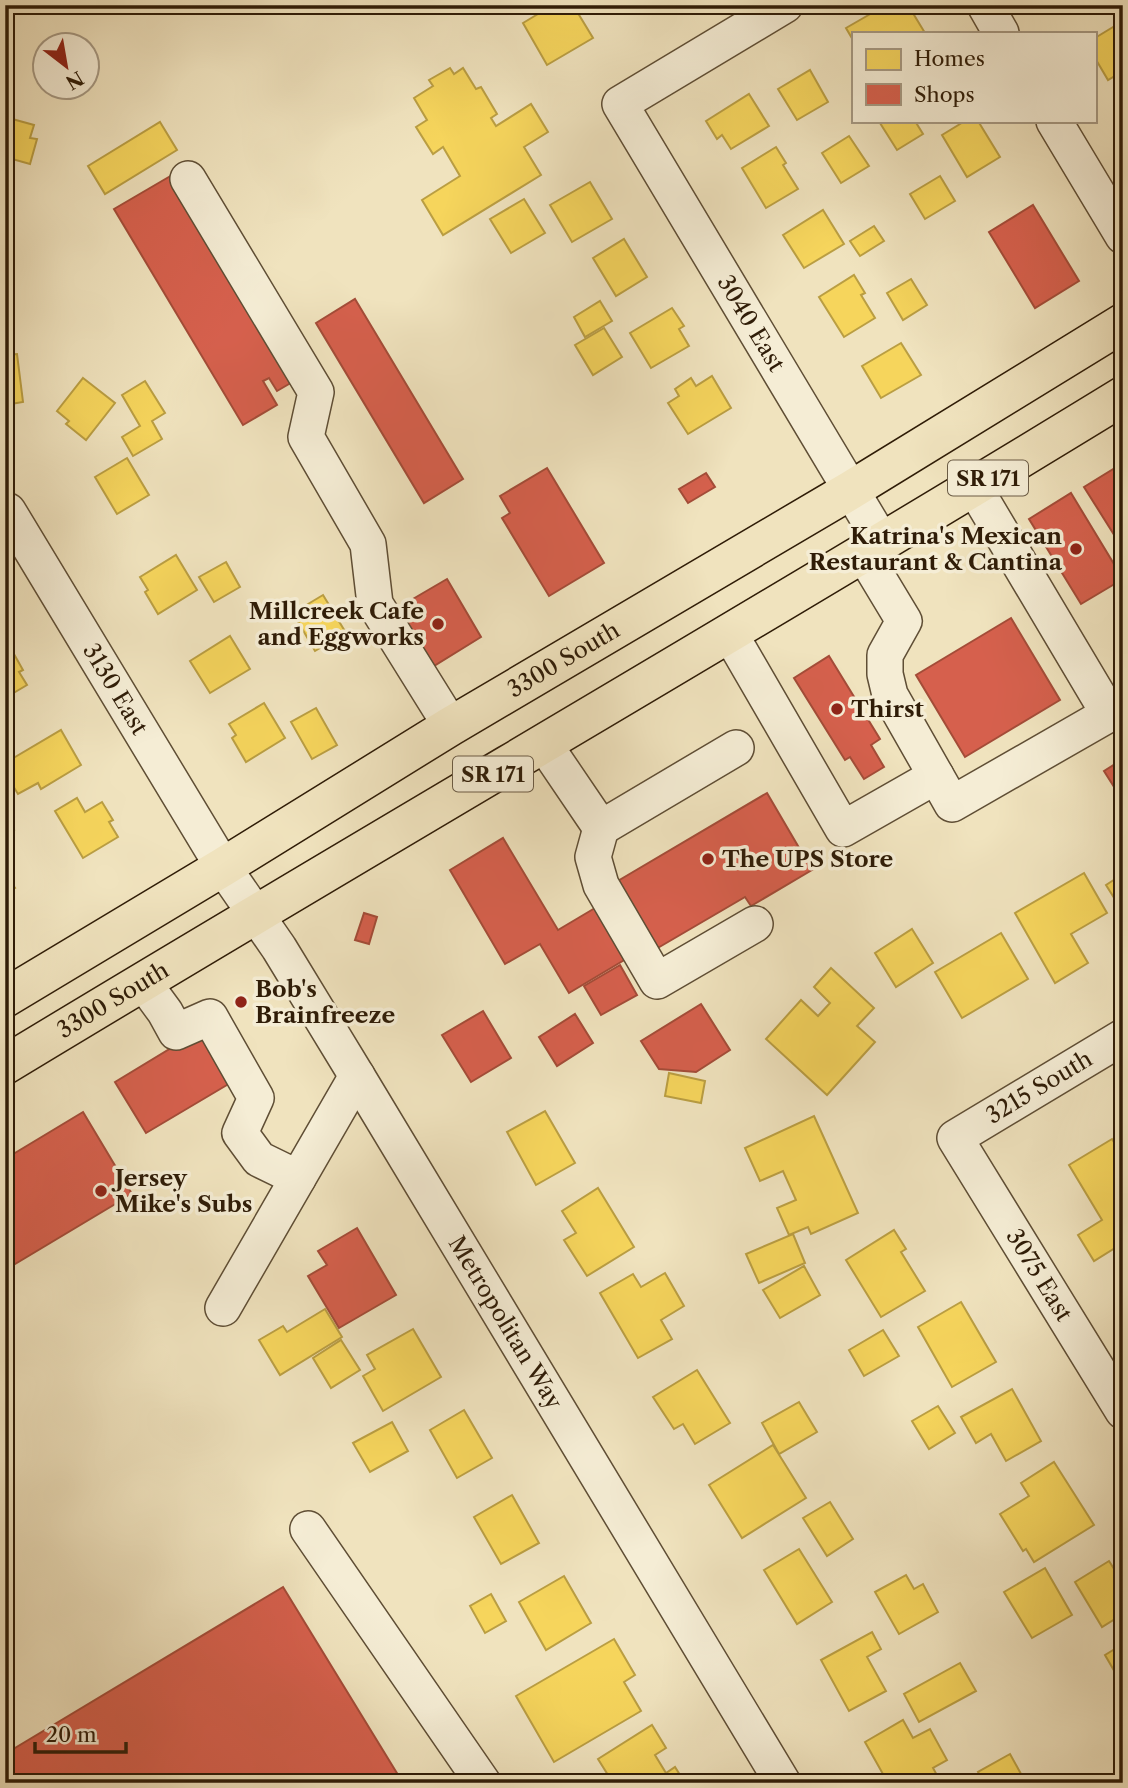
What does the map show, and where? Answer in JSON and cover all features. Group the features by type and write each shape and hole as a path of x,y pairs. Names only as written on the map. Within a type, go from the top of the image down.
{"main road":[{"name":"3300 South","path":"5,998 451,726 851,490 1123,323"},
{"name":"3300 South","path":"5,1065 730,634 1123,396"}],"street":[{"name":"3040 East","path":"785,5 620,104 851,490 904,621 885,655 885,674 890,695 936,776"},
{"path":"985,5 1000,32"},
{"path":"1055,122 1123,236"},
{"path":"188,179 317,392 306,438 368,544 376,604 451,726"},
{"path":"730,634 843,829 936,776 952,804 1109,714 974,486"},
{"name":"3130 East","path":"8,510 223,867"},
{"path":"544,744 601,828"},
{"path":"736,748 601,828 593,857 601,885 657,981 755,924"},
{"name":"Metropolitan Way","path":"223,867 279,948 783,1783"},
{"path":"143,982 176,1032 210,1017 256,1098 240,1133 259,1159 298,1178"},
{"name":"3215 South","path":"956,1138 1123,1037"},
{"path":"223,1308 357,1076"},
{"name":"3075 East","path":"956,1138 1123,1411"},
{"path":"308,1529 483,1783"}],"building: Homes":[{"path":"553,5 573,5 593,38 547,65 523,23"},
{"path":"894,5 908,5 924,32 852,32 852,38 846,28 879,9 882,13"},
{"path":"1123,21 1123,71 1108,80 1096,60 1096,37"},
{"path":"450,68 454,74 463,68 476,89 481,87 497,114 491,118 496,126 531,104 548,132 524,147 541,175 443,235 422,200 460,176 443,147 433,154 416,127 427,120 414,98 433,86 429,80"},
{"path":"810,70 828,102 797,120 778,89"},
{"path":"5,82 12,83 5,110"},
{"path":"749,94 769,126 731,149 722,135 717,139 706,121"},
{"path":"5,117 34,125 30,138 37,139 30,164 5,157"},
{"path":"160,122 177,150 105,194 88,166"},
{"path":"916,122 923,134 897,150 880,123"},
{"path":"963,122 979,122 1000,157 967,177 942,135"},
{"path":"849,136 869,166 841,183 822,153"},
{"path":"776,147 786,163 783,165 798,189 766,208 742,168"},
{"path":"940,176 955,201 925,219 910,194"},
{"path":"590,182 612,219 572,242 550,205"},
{"path":"524,199 545,233 511,253 490,219"},
{"path":"823,210 844,244 804,268 783,235"},
{"path":"874,226 884,241 860,256 850,241"},
{"path":"624,239 647,277 616,296 593,258"},
{"path":"854,275 865,293 861,295 875,318 844,337 819,297"},
{"path":"911,279 927,305 903,320 887,293"},
{"path":"600,301 612,321 585,337 574,317"},
{"path":"672,308 684,326 679,329 689,346 651,368 630,333"},
{"path":"604,328 622,357 593,375 575,345"},
{"path":"901,343 921,375 881,398 862,366"},
{"path":"17,354 23,402 5,405 5,355"},
{"path":"712,376 731,408 688,434 668,403 679,396 675,389 691,378 696,386"},
{"path":"83,378 115,403 86,440 66,424 69,421 57,411"},
{"path":"145,381 165,413 152,421 162,439 133,456 122,437 140,426 122,395"},
{"path":"127,458 149,495 117,514 95,477"},
{"path":"176,555 197,590 158,614 140,577"},
{"path":"226,562 240,587 214,602 199,577"},
{"path":"323,595 346,633 315,651 293,613"},
{"path":"230,636 250,669 210,693 190,661"},
{"path":"10,647 23,670 19,672 27,685 5,698 5,650"},
{"path":"264,703 285,738 246,762 232,738 236,735 229,724"},
{"path":"316,708 337,745 312,759 291,722"},
{"path":"61,730 81,765 41,789 38,783 18,794 5,773 5,763"},
{"path":"77,798 85,812 102,802 113,820 109,822 118,837 83,858 55,811"},
{"path":"5,815 14,830 5,835"},
{"path":"5,873 15,888 5,894"},
{"path":"1084,873 1107,913 1071,934 1088,963 1055,983 1015,913"},
{"path":"1123,874 1123,912 1106,885"},
{"path":"912,929 933,963 896,987 875,953"},
{"path":"1001,933 1028,979 962,1018 935,972"},
{"path":"831,968 874,1008 857,1026 875,1042 827,1095 766,1039 801,1000 818,1016 830,1003 814,987"},
{"path":"669,1073 705,1081 701,1103 665,1096"},
{"path":"545,1111 575,1163 536,1185 507,1132"},
{"path":"814,1116 858,1213 811,1234 808,1227 789,1235 777,1208 796,1200 783,1171 760,1181 745,1148"},
{"path":"1112,1139 1123,1157 1123,1243 1094,1261 1078,1235 1102,1220 1069,1165"},
{"path":"598,1188 634,1247 587,1276 564,1240 576,1233 562,1211"},
{"path":"894,1230 906,1249 901,1252 925,1291 881,1317 846,1260"},
{"path":"793,1234 805,1263 759,1283 746,1254"},
{"path":"804,1266 820,1295 780,1318 763,1290"},
{"path":"665,1273 684,1306 661,1320 672,1339 638,1358 600,1293 633,1274 641,1287"},
{"path":"961,1302 996,1362 952,1387 918,1327"},
{"path":"325,1309 342,1337 280,1375 259,1340 283,1326 287,1332"},
{"path":"413,1329 441,1377 383,1411 363,1376 375,1369 367,1355"},
{"path":"883,1330 899,1356 864,1376 849,1350"},
{"path":"341,1340 360,1370 331,1388 313,1358"},
{"path":"697,1370 730,1423 695,1444 683,1424 674,1429 653,1397"},
{"path":"1012,1389 1041,1441 1006,1461 991,1434 976,1443 961,1417"},
{"path":"799,1402 817,1432 779,1454 762,1423"},
{"path":"938,1406 955,1433 929,1449 912,1421"},
{"path":"464,1410 492,1458 457,1478 430,1430"},
{"path":"392,1422 408,1451 370,1472 353,1443"},
{"path":"773,1445 806,1498 742,1538 709,1485"},
{"path":"1054,1462 1094,1525 1034,1562 1026,1549 1023,1551 1000,1514 1029,1496 1021,1483"},
{"path":"512,1495 539,1543 501,1564 474,1517"},
{"path":"830,1502 853,1539 827,1556 803,1518"},
{"path":"799,1549 832,1602 797,1624 764,1570"},
{"path":"1109,1561 1123,1583 1123,1614 1102,1627 1075,1582"},
{"path":"1045,1568 1072,1615 1032,1638 1004,1592"},
{"path":"906,1575 914,1589 923,1584 938,1612 899,1634 875,1592"},
{"path":"564,1576 591,1623 546,1650 519,1602"},
{"path":"491,1594 506,1621 485,1633 470,1606"},
{"path":"872,1632 881,1649 867,1657 886,1691 849,1711 821,1660"},
{"path":"614,1639 635,1675 624,1682 641,1711 554,1762 516,1696"},
{"path":"1123,1644 1123,1686 1105,1655"},
{"path":"960,1663 976,1691 919,1722 904,1694"},
{"path":"903,1720 913,1738 930,1729 947,1760 933,1768 939,1779 933,1783 888,1783 865,1742"},
{"path":"652,1725 666,1748 655,1755 666,1773 675,1767 685,1783 613,1783 598,1759"},
{"path":"1010,1754 1026,1783 984,1783 978,1772"}],"building: Shops":[{"path":"179,171 301,377 277,391 269,378 263,381 277,405 243,425 114,209"},
{"path":"1033,205 1079,281 1035,308 989,232"},
{"path":"355,299 463,479 424,503 316,323"},
{"path":"1123,463 1123,549 1084,487"},
{"path":"547,468 604,563 549,596 502,518 510,513 500,496"},
{"path":"706,473 715,487 688,503 679,489"},
{"name":"Katrina's Mexican Restaurant & Cantina","path":"1071,493 1123,579 1081,604 1029,519"},
{"name":"Millcreek Cafe and Eggworks","path":"447,579 481,637 429,669 394,610"},
{"path":"1011,618 1060,700 965,757 916,675"},
{"name":"Thirst","path":"829,656 880,739 871,745 884,767 864,779 850,757 845,760 794,678"},
{"path":"1123,759 1123,801 1104,771"},
{"path":"767,793 812,870 751,906 745,897 656,949 616,882"},
{"path":"503,838 558,930 595,908 626,959 569,993 540,944 505,964 450,870"},
{"path":"364,913 377,917 369,944 355,940"},
{"path":"620,965 637,995 601,1015 584,986"},
{"path":"701,1004 730,1050 696,1072 659,1069 641,1041"},
{"path":"483,1011 511,1058 471,1082 442,1035"},
{"path":"575,1014 593,1043 557,1066 539,1037"},
{"path":"201,1030 232,1082 146,1133 115,1082"},
{"path":"83,1112 132,1194 5,1270 5,1159"},
{"path":"357,1228 396,1295 339,1328 308,1276 327,1265 318,1251"},
{"path":"283,1587 403,1783 5,1783 5,1754"}],"place":[{"name":"Katrina's Mexican Restaurant & Cantina","path":"1076,549"},
{"name":"Millcreek Cafe and Eggworks","path":"438,624"},
{"name":"Thirst","path":"837,709"},
{"name":"The UPS Store","path":"708,859"},
{"name":"Bob's Brainfreeze","path":"241,1002"},
{"name":"Jersey Mike's Subs","path":"101,1191"}]}
